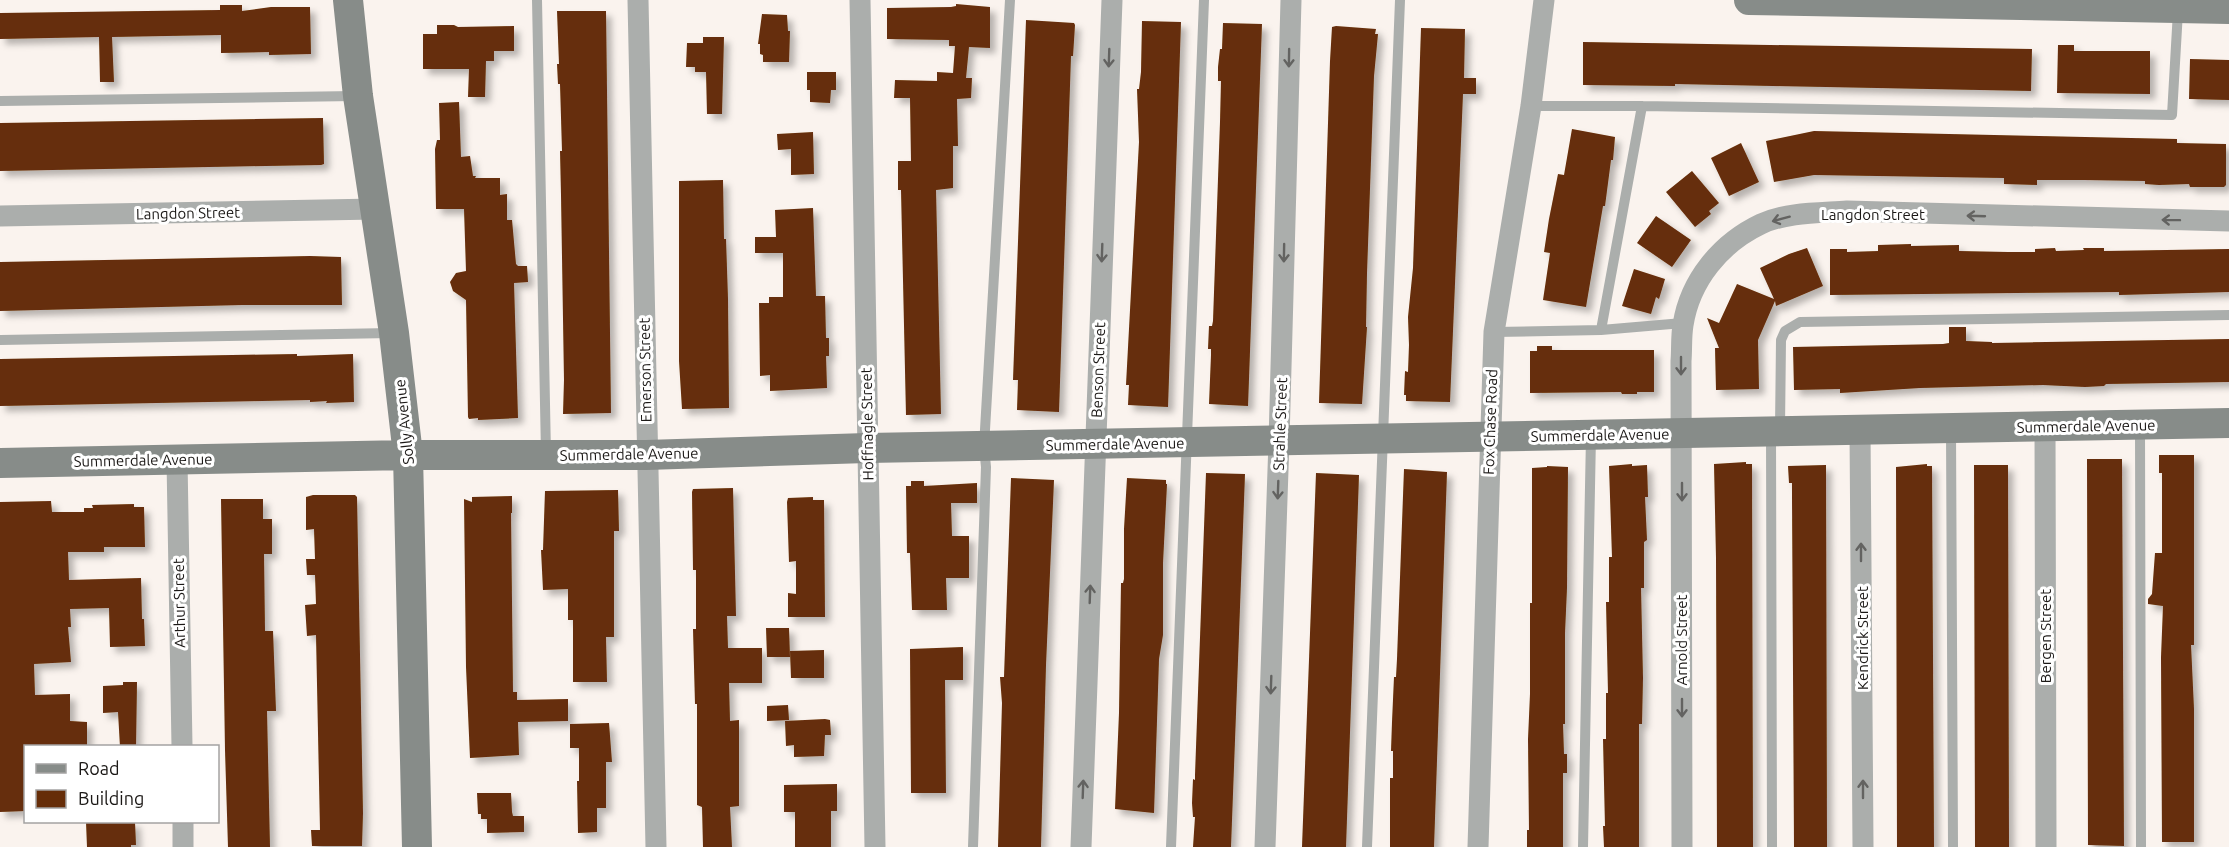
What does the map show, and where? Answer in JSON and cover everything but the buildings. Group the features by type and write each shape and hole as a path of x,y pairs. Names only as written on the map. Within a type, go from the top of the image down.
{"street":[{"name":"Solly Avenue","path":"348,0 358,96 394,333 408,455 417,847"},
{"name":"Emerson Street","path":"638,0 656,847"},
{"name":"Hoffnagle Street","path":"860,0 875,847"},
{"name":"Benson Street","path":"1081,847 1112,0"},
{"name":"Strahle Street","path":"1265,847 1291,0"},
{"name":"Fox Chase Road","path":"1478,847 1494,332 1531,106 1544,0"},
{"path":"1749,0 2229,9"},
{"name":"Langdon Street","path":"0,216 376,209"},
{"name":"Langdon Street","path":"1682,434 1683,324 1696,283 1722,248 1762,224 1796,215 1847,210 1986,216 2229,221"},
{"name":"Summerdale Avenue","path":"0,463 408,455 646,455 867,448 2229,423"},
{"name":"Bergen Street","path":"2045,426 2046,847"},
{"name":"Kendrick Street","path":"1860,429 1863,847"},
{"name":"Arnold Street","path":"1682,434 1682,847"},
{"name":"Arthur Street","path":"177,460 182,745"},
{"path":"183,823 183,847"}],"lane":[{"path":"537,0 546,455"},
{"path":"973,847 986,467 984,447 1010,0"},
{"path":"1171,847 1204,0"},
{"path":"1368,847 1400,0"},
{"path":"1531,106 2172,115 2178,7"},
{"path":"0,101 358,96"},
{"path":"1601,330 1642,106"},
{"path":"1772,847 1775,431 1781,340 1785,331 1800,322 2229,315"},
{"path":"1494,332 1601,330 1683,324"},
{"path":"0,340 394,333"},
{"path":"2140,425 2141,847"},
{"path":"1951,428 1953,847"},
{"path":"1583,847 1591,435"}]}
